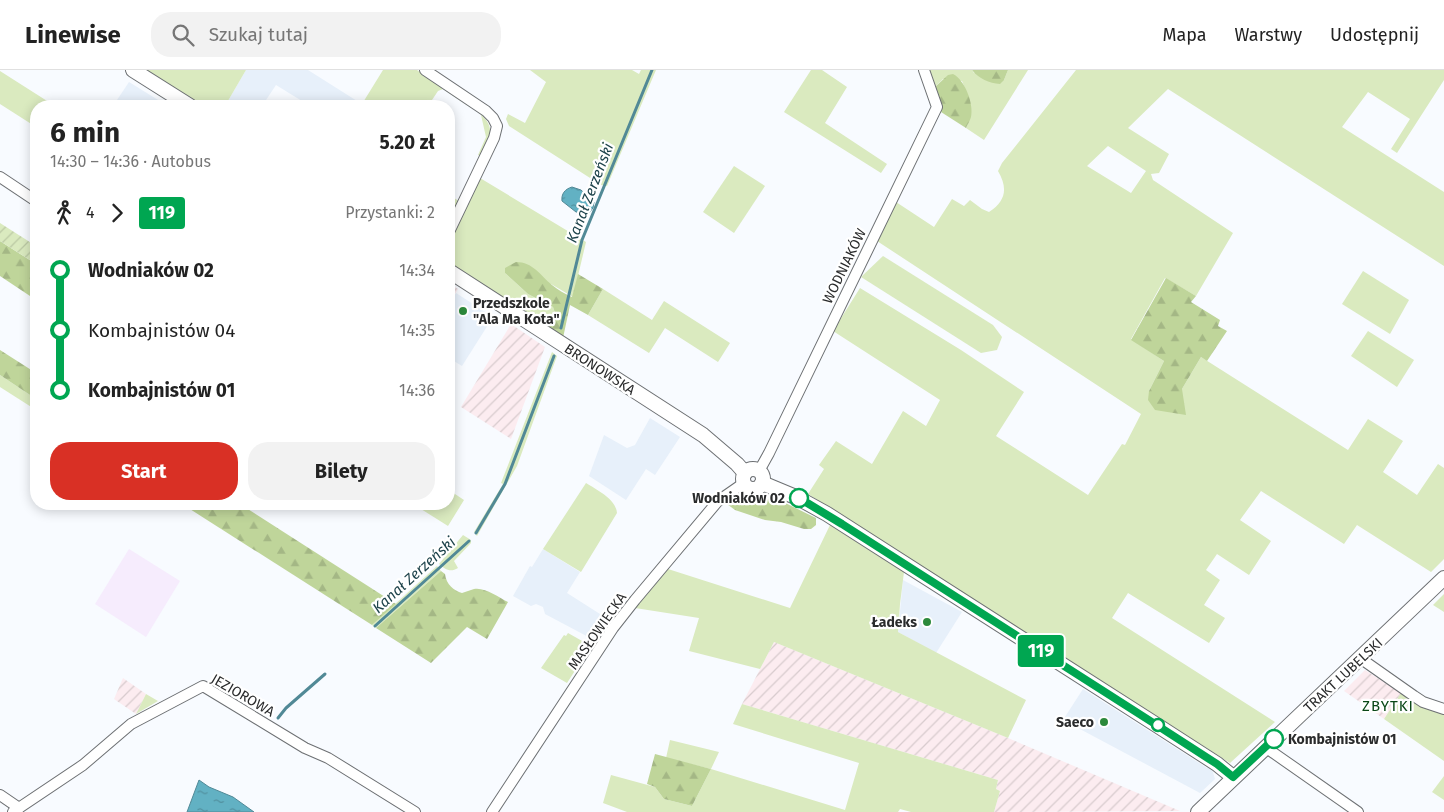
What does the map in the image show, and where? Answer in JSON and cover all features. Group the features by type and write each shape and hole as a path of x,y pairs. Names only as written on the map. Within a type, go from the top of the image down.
{"street":[{"path":"133,70 180,100"},
{"path":"425,70 486,111 498,126 455,219"},
{"name":"WODNIAKÓW","path":"752,477 769,453 937,107 924,70"},
{"path":"0,178 30,197"},
{"name":"BRONOWSKA","path":"455,275 694,429 716,445 752,477 812,505 1217,764 1233,777"},
{"name":"MASŁOWIECKA","path":"492,812 624,614 718,501 752,477"},
{"name":"TRAKT LUBELSKI","path":"1205,810 1233,777 1444,578"},
{"path":"1360,658 1423,702 1444,709"},
{"name":"JEZIOROWA","path":"16,810 83,765 132,724 203,686 305,748 328,758 415,812"},
{"path":"1266,747 1358,812"},
{"path":"0,795 16,810"}],"shaded area":[{"path":"246,70 308,70 356,100 300,100 276,85 266,100 228,100"},
{"path":"129,82 158,100 117,100"},
{"path":"456,293 493,317 462,366 455,362"},
{"path":"511,324 545,347 511,439 461,407"},
{"path":"650,418 680,437 655,475 646,469 626,500 589,476 604,435 627,448 635,445"},
{"path":"129,549 180,581 146,637 95,604"},
{"path":"543,549 580,572 567,593 611,621 598,639 594,640 545,614 543,607 536,604 531,606 513,596 530,566 532,567"},
{"name":"Ładeks","path":"903,580 962,612 936,653 898,632"},
{"path":"774,642 1180,811 994,812 1000,791 996,789 998,780 742,704"},
{"path":"1365,670 1401,693 1384,719 1344,691"},
{"path":"123,678 146,694 136,714 114,699"},
{"path":"1083,689 1207,768 1212,769 1215,779 1200,793 1063,720"}],"green space":[{"path":"145,70 246,70 228,100 192,100"},
{"path":"383,70 417,70 475,111 443,89 438,91 432,100 364,100"},
{"path":"530,70 632,70 639,74 641,70 656,70 607,186 601,185 509,126 506,119 508,114 525,123 546,82"},
{"path":"811,70 822,70 847,87 825,123 887,164 881,173 784,112"},
{"path":"929,70 972,70 974,73 1004,80 1008,70 1028,70 984,140 966,128 970,115 970,104 962,81 943,79 935,87"},
{"path":"972,70 1008,70 1000,84 985,80"},
{"path":"1076,70 1444,70 1444,80 1397,153 1391,149 1410,119 1368,92 1342,127 1444,192 1444,266 1168,89 1128,128 1169,154 1159,173 1151,174 1153,180 1233,233 1196,296 1165,278 1131,339 1164,361 1149,391 1182,389 1201,357 1348,450 1368,419 1403,441 1383,472 1417,495 1438,464 1444,468 1444,559 1431,572 1357,525 1344,544 1261,491 1240,520 1271,541 1249,575 1217,554 1206,570 1220,580 1204,605 1225,618 1209,643 1128,593 1112,618 1275,722 1230,763 808,494 824,469 819,465 836,441 872,464 903,411 926,426 940,400 833,331 860,288 961,350 1024,392 996,436 1088,495 1122,444 1125,445 1141,414 877,241 896,202 934,227 952,199 964,206 970,200 989,212 995,208 1004,194 1003,183 998,171 1002,163","holes":["1108,146 1146,171 1131,193 1087,166"]},
{"path":"0,71 46,100 30,100 30,123 0,104"},
{"path":"953,74 961,81 970,99 972,112 966,128 941,112 942,108 935,87 948,75"},
{"path":"477,111 483,116 487,122 490,132 480,156 478,155 486,137 481,115"},
{"path":"734,166 765,186 734,233 703,212"},
{"path":"480,178 586,242 573,297 551,284 505,273 528,294 553,307 555,313 548,329 455,269 455,230"},
{"path":"455,199 459,201 455,210"},
{"path":"0,223 30,242 30,260 0,241"},
{"path":"0,241 30,260 30,296 0,276"},
{"path":"883,256 993,325 1002,337 997,350 981,353 861,277"},
{"path":"516,262 532,267 554,287 572,297 578,274 603,289 588,315 570,305 563,338 548,329 555,313 553,307 528,294 505,273 505,268"},
{"path":"1363,271 1409,300 1390,334 1342,304"},
{"path":"1166,278 1196,296 1191,302 1220,320 1218,326 1227,331 1207,361 1201,357 1182,389 1186,415 1155,410 1148,400 1149,391 1164,361 1131,340"},
{"path":"603,289 652,320 664,301 730,343 718,362 665,328 649,353 588,315"},
{"path":"1368,331 1414,360 1397,387 1351,356"},
{"path":"0,350 30,369 30,395 0,375"},
{"path":"552,352 557,356 517,466 477,536 474,532 503,484 501,483"},
{"path":"0,375 30,395 30,406 0,387"},
{"path":"586,483 610,499 617,513 581,572 543,549"},
{"path":"455,494 464,500 448,526 423,510 455,510"},
{"path":"773,497 816,518 816,525 811,529 804,529 781,522 765,520 735,510 727,504 739,498"},
{"path":"191,510 249,510 396,604 372,625"},
{"path":"830,525 904,572 898,632 1026,700 1008,738 774,642 760,669 689,651 699,618 635,608 668,569 790,608"},
{"path":"463,535 471,540 471,543 454,561 458,568 446,569 439,564"},
{"path":"437,566 441,571 376,628 372,625"},
{"path":"441,571 445,574 447,581 453,589 459,592 483,589 508,602 487,639 467,627 431,663 376,628"},
{"path":"1444,594 1444,612 1433,605"},
{"path":"568,633 591,646 567,683 541,668 564,635 566,636"},
{"path":"1401,693 1417,704 1439,710 1444,714 1444,761 1384,719"},
{"path":"146,694 158,701 136,714"},
{"path":"742,704 998,780 996,789 1000,791 994,812 911,812 900,809 898,812 627,812 603,803 611,775 655,787 664,799 692,806 711,769 845,810 859,763 733,724"},
{"path":"670,740 719,752 711,769 666,758"},
{"path":"655,754 711,769 692,806 664,799 655,787 647,784"},
{"path":"1444,776 1444,800 1432,792"}],"water":[{"path":"572,187 581,190 594,202 593,208 589,213 576,212 562,201 564,192"},
{"path":"199,780 209,787 233,797 254,812 187,812"}],"waterway":[{"name":"Kanał Zerzeński","path":"561,328 582,240 652,70"},
{"name":"Kanał Zerzeński","path":"476,533 505,484 554,356"},
{"name":"Kanał Zerzeński","path":"375,626 469,541"},
{"name":"Kanał Zerzeński","path":"278,718 286,708 325,674"}],"bus line":[{"name":"119","path":"799,498 1155,724 1217,764 1233,777 1274,739"}],"place":[{"name":"Przedszkole \"Ala Ma Kota\"","path":"463,311"},
{"name":"Wodniaków 02","path":"799,498"},
{"name":"Ładeks","path":"927,622"},
{"name":"Saeco","path":"1104,722"},
{"name":"Kombajnistów 01","path":"1274,739"}],"district":[{"name":"ZBYTKI","path":"1388,706"}]}
